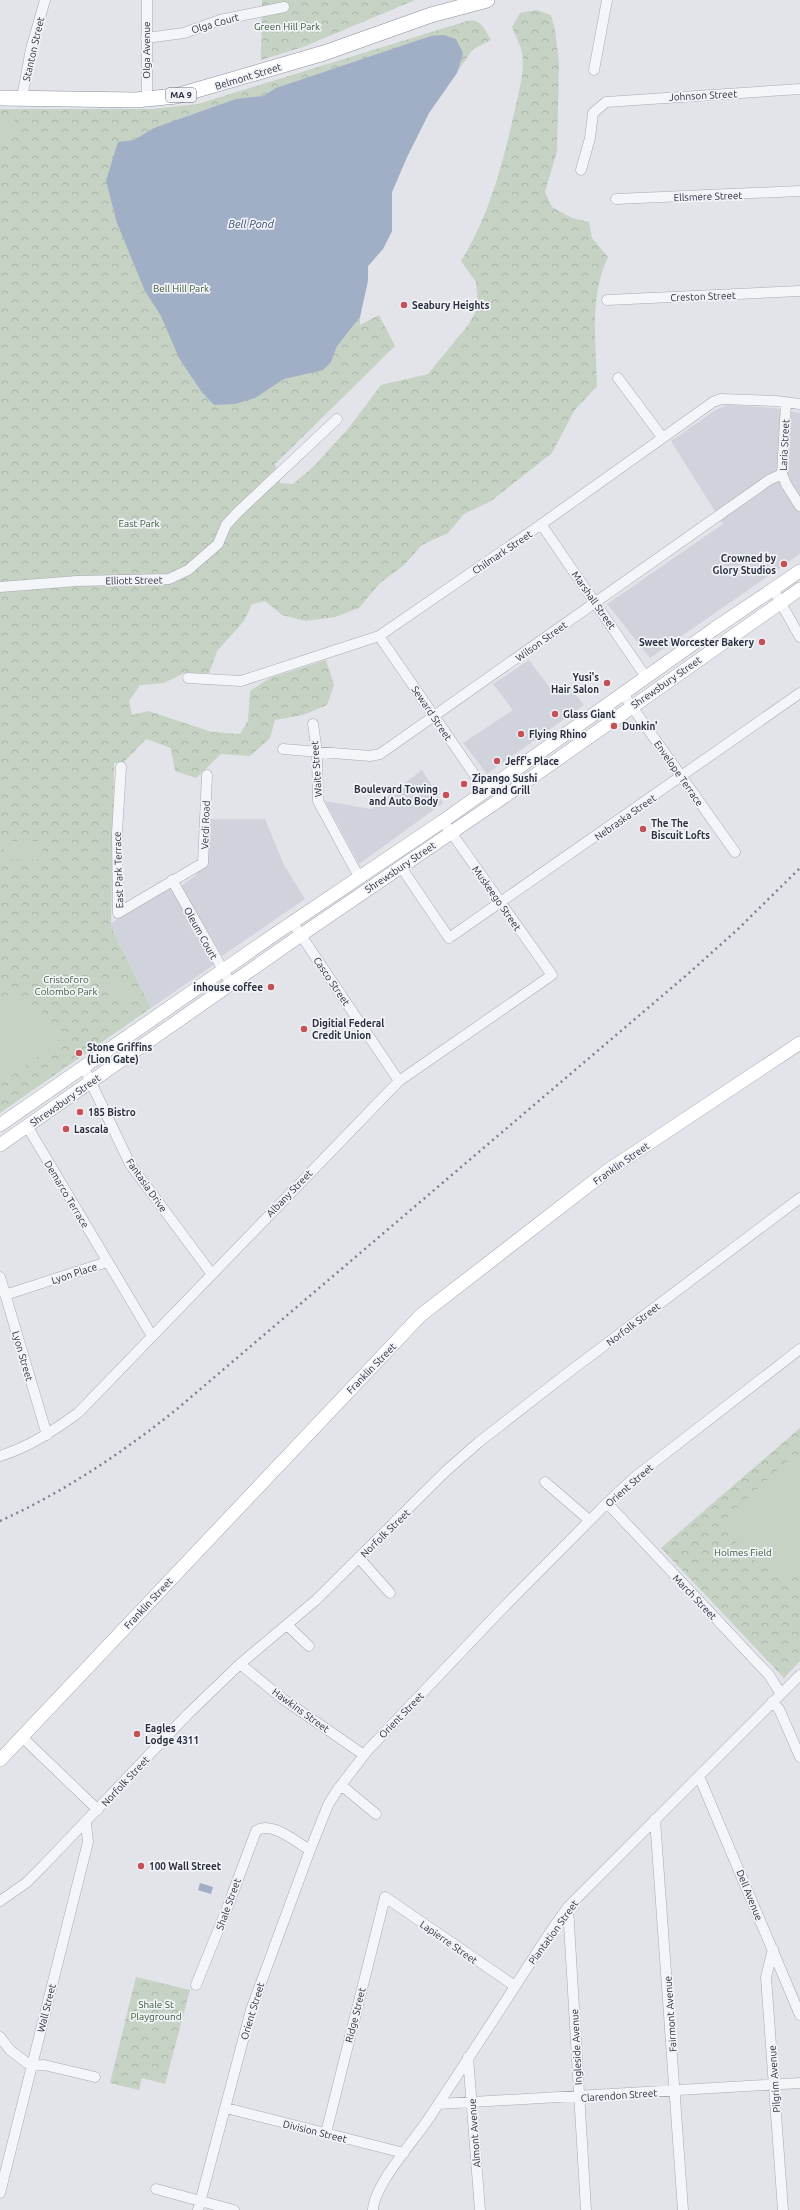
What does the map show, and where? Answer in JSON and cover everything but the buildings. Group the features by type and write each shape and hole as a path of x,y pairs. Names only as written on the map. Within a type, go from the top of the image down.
{"highway":[{"name":"Belmont Street","path":"0,98 147,100 176,96 218,86 334,50 431,15 487,0"}],"main road":[{"name":"Shrewsbury Street","path":"0,1125 84,1068 222,970 443,821 646,677 800,571"},
{"name":"Shrewsbury Street","path":"0,1145 301,935 401,868 800,589"},
{"name":"Franklin Street","path":"0,1760 421,1315 607,1171 800,1043"}],"street":[{"name":"Stanton Street","path":"22,98 31,49 45,0"},
{"name":"Olga Avenue","path":"147,0 147,100"},
{"path":"594,70 608,0"},
{"name":"Olga Court","path":"146,38 184,33 220,20 284,7"},
{"name":"Johnson Street","path":"581,170 590,138 593,113 606,102 800,89"},
{"name":"Ellsmere Street","path":"616,199 800,191"},
{"name":"Creston Street","path":"607,300 800,291"},
{"path":"618,378 662,437"},
{"name":"Chilmark Street","path":"188,678 241,681 379,636 541,524 713,402 721,399 800,404"},
{"name":"Laria Street","path":"786,402 782,474 786,484 800,506"},
{"name":"Elliott Street","path":"0,587 77,581 169,579 188,570 218,544 226,525 238,512 337,419"},
{"name":"Wilson Street","path":"283,749 370,756 380,754 435,717 595,601 764,484 782,474"},
{"name":"Marshall Street","path":"541,524 646,677"},
{"path":"773,589 800,637"},
{"name":"Seward Street","path":"379,636 485,790"},
{"name":"Nebraska Street","path":"401,868 450,938 800,693"},
{"name":"Envelope Terrace","path":"624,694 735,852"},
{"name":"Waite Street","path":"313,724 318,801 359,877"},
{"name":"East Park Terrace","path":"121,767 117,833 118,913 172,880"},
{"name":"Verdi Road","path":"172,880 203,863 207,775"},
{"name":"Muskeego Street","path":"443,821 552,975"},
{"name":"Oleum Court","path":"172,880 231,984"},
{"name":"Casco Street","path":"292,922 399,1081"},
{"name":"Albany Street","path":"0,1456 47,1435 78,1413 211,1273 399,1081 552,975"},
{"name":"Fantasia Drive","path":"84,1068 130,1164 211,1273"},
{"name":"Demarco Terrace","path":"27,1126 107,1262"},
{"name":"Norfolk Street","path":"0,1901 26,1883 44,1866 188,1714 240,1664 287,1625 359,1558 446,1471 502,1423 800,1198"},
{"name":"Lyon Place","path":"5,1295 107,1262 152,1336"},
{"name":"Lyon Street","path":"0,1277 47,1435"},
{"name":"Orient Street","path":"200,2206 251,2010 328,1805 341,1785 364,1755 499,1612 589,1520 636,1477 800,1349"},
{"path":"545,1482 589,1520"},
{"name":"March Street","path":"607,1503 769,1675 781,1694"},
{"path":"359,1558 390,1593"},
{"path":"287,1625 309,1646"},
{"name":"Hawkins Street","path":"240,1664 283,1699 364,1755"},
{"name":"Plantation Street","path":"373,2210 375,2196 568,1908 800,1675"},
{"path":"772,1702 779,1709 800,1757"},
{"path":"22,1737 98,1810"},
{"name":"Dell Avenue","path":"699,1776 800,2015"},
{"path":"341,1785 376,1814"},
{"name":"Fairmont Avenue","path":"655,1819 683,2210"},
{"name":"Wall Street","path":"0,2192 88,1842 86,1823"},
{"name":"Shale Street","path":"196,1984 228,1906 253,1836 258,1830 263,1828 271,1828 310,1850"},
{"name":"Lapierre Street","path":"385,1897 515,1986"},
{"name":"Ridge Street","path":"326,2133 385,1897"},
{"name":"Ingleside Avenue","path":"568,1908 586,2210"},
{"name":"Pilgrim Avenue","path":"773,1949 766,1977 782,2210"},
{"path":"0,2038 10,2050 31,2066 44,2065 95,2077"},
{"name":"Almont Avenue","path":"468,2057 480,2210"},
{"name":"Clarendon Street","path":"438,2104 675,2092 800,2083"},
{"name":"Division Street","path":"226,2108 404,2154"},
{"path":"156,2189 200,2206 234,2210"}],"shaded area":[{"path":"728,405 774,408 800,413 800,554 650,658 607,604 723,524 671,441 717,409"},
{"path":"529,660 552,691 567,684 584,705 487,774 463,743 513,710 493,684"},
{"path":"422,770 443,803 359,864 325,801 371,809"},
{"path":"209,819 265,819 284,865 305,899 222,956 181,886 195,876 203,866"},
{"path":"173,885 215,964 151,1008 111,927 111,923"}],"green space":[{"name":"Green Hill Park","path":"262,0 415,0 303,47 261,60"},
{"name":"East Park","path":"536,10 551,15 555,30 559,64 557,151 545,192 552,207 572,218 589,222 592,238 608,257 602,272 596,304 595,337 597,386 574,411 552,453 491,501 464,514 448,533 422,545 404,565 380,583 359,608 335,617 306,621 282,615 265,601 252,604 244,621 217,651 209,673 184,673 164,683 140,685 129,701 132,715 148,711 212,732 240,734 248,721 250,691 270,678 326,660 334,685 327,705 303,715 275,720 270,738 250,756 221,754 196,778 175,771 171,748 146,739 124,762 114,763 111,927 151,1008 0,1113 0,109 152,109 198,104 467,21 476,21 482,26 491,40 473,49 429,113 407,157 392,192 392,231 383,249 368,266 360,325 379,315 395,346 275,464 280,483 293,484 312,468 348,429 381,385 428,374 469,324 478,307 476,282 461,261 488,206 506,149 520,88 523,59 520,46 512,27 520,13"},
{"path":"0,115 14,116 13,139 0,139"},
{"path":"4,841 43,841 42,860 3,859"},
{"path":"118,975 135,1000 124,1008 106,983"},
{"path":"0,996 34,1007 65,1034 47,1050 0,1084"},
{"name":"Holmes Field","path":"800,1428 800,1661 784,1678 661,1548"},
{"path":"792,1457 800,1465 800,1571 789,1576 751,1559 720,1524"},
{"name":"Shale St Playground","path":"136,1977 190,1990 165,2084 142,2078 139,2090 110,2083"}],"water":[{"name":"Bell Pond","path":"444,35 456,39 463,53 457,73 429,113 407,157 392,192 392,231 383,249 368,266 368,281 360,317 337,346 331,362 323,370 284,379 255,398 235,404 214,405 201,391 179,358 161,316 145,291 117,223 106,181 118,142 134,140 154,128 236,99 263,96 276,88 431,36"},
{"path":"200,1883 213,1887 211,1894 198,1890"}],"railway":[{"path":"0,1521 24,1510 92,1471 177,1409 689,973 737,930 800,868"}],"place":[{"name":"Seabury Heights","path":"404,305"},
{"name":"Crowned by Glory Studios","path":"784,564"},
{"name":"Sweet Worcester Bakery","path":"762,642"},
{"name":"Yusi's Hair Salon","path":"607,683"},
{"name":"Glass Giant","path":"555,714"},
{"name":"Dunkin'","path":"614,726"},
{"name":"Flying Rhino","path":"521,734"},
{"name":"Jeff's Place","path":"497,761"},
{"name":"Zipango Sushi Bar and Grill","path":"464,784"},
{"name":"Boulevard Towing and Auto Body","path":"446,795"},
{"name":"The The Biscuit Lofts","path":"643,829"},
{"name":"inhouse coffee","path":"271,987"},
{"name":"Digitial Federal Credit Union","path":"304,1029"},
{"name":"Stone Griffins (Lion Gate)","path":"79,1053"},
{"name":"185 Bistro","path":"80,1112"},
{"name":"Lascala","path":"66,1129"},
{"name":"Eagles Lodge 4311","path":"137,1734"},
{"name":"100 Wall Street","path":"141,1866"}],"park label":[{"name":"Bell Hill Park","path":"181,288"},
{"name":"Cristoforo Colombo Park","path":"66,984"}]}
